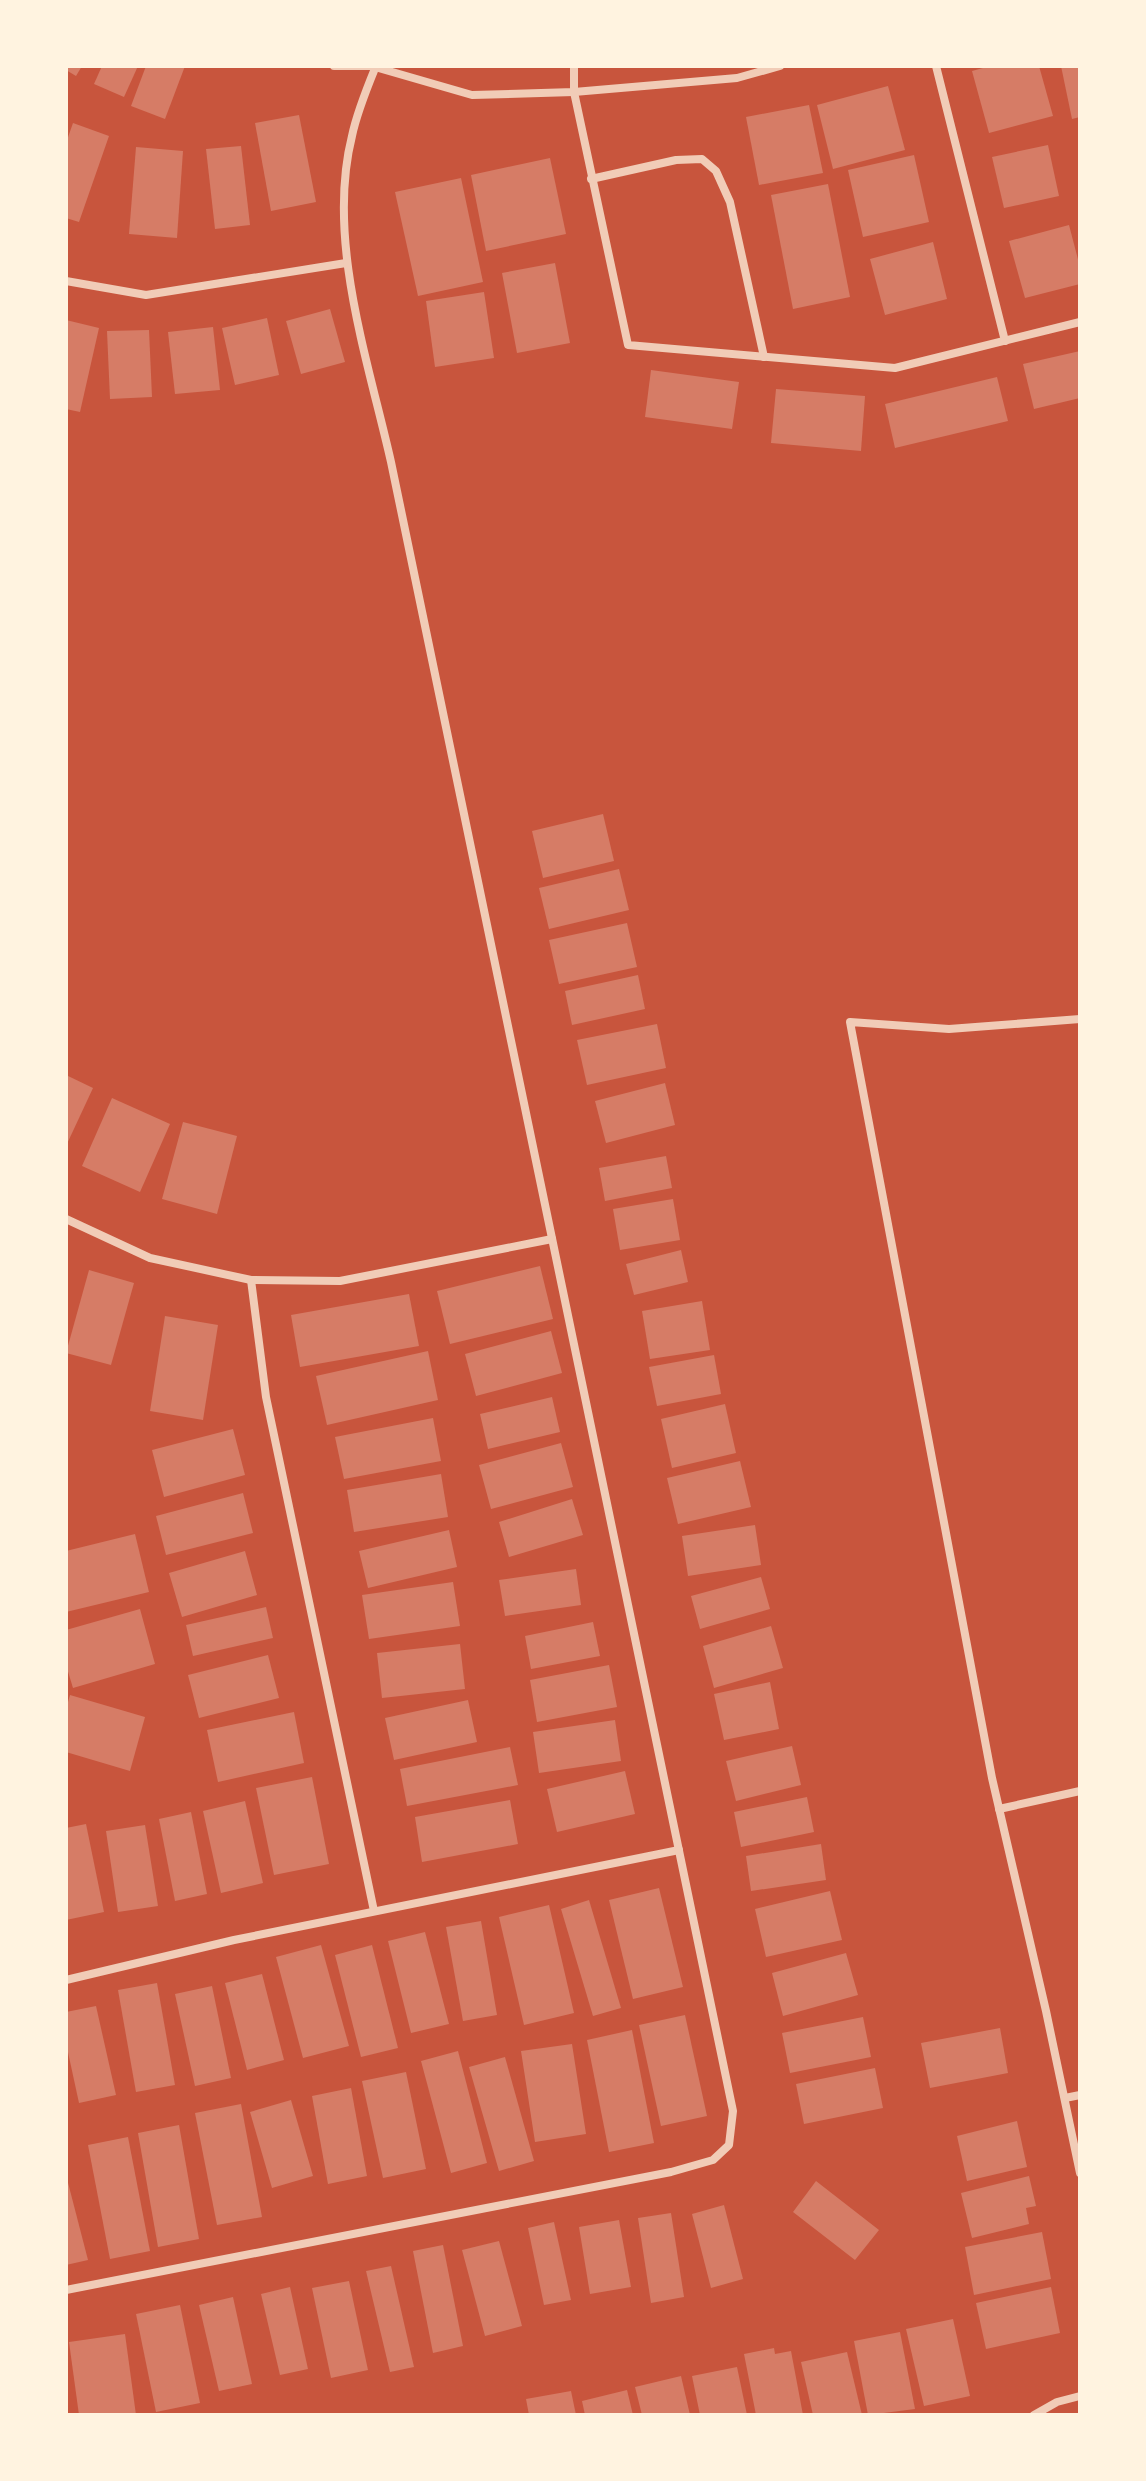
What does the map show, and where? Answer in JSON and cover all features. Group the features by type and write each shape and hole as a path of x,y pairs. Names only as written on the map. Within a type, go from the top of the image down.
{"street":[{"path":"334,66 375,66 472,95 574,92 737,78 780,66"},
{"path":"66,2290 84,2289 671,2172 713,2160 729,2145 733,2111 391,462 346,263 344,200 351,137 375,66"},
{"path":"574,66 574,92 628,345 895,368 1080,322"},
{"path":"936,66 1005,341"},
{"path":"591,179 676,160 702,159 716,171 730,202 764,357"},
{"path":"66,281 146,295 346,263"},
{"path":"1080,1019 949,1029 850,1022 999,1809 1080,2173"},
{"path":"66,1219 150,1258 251,1280 340,1281 552,1239"},
{"path":"251,1280 266,1397 374,1911"},
{"path":"999,1809 1080,1791"},
{"path":"66,1980 234,1940 679,1850"},
{"path":"1065,2098 1080,2095"},
{"path":"1034,2415 1057,2402 1080,2396"}],"building":[{"path":"66,66 82,66 76,76 66,70"},
{"path":"102,66 138,66 124,97 94,84"},
{"path":"146,66 185,66 165,119 131,106"},
{"path":"990,66 1039,66 1053,116 989,133 972,71"},
{"path":"1061,66 1080,66 1080,117 1072,119"},
{"path":"888,86 905,150 833,169 817,105"},
{"path":"809,105 823,173 759,185 746,117"},
{"path":"299,115 316,202 271,211 255,123"},
{"path":"73,123 109,136 79,222 66,218 66,143"},
{"path":"1048,145 1059,196 1004,208 992,157"},
{"path":"241,146 250,225 215,229 206,149"},
{"path":"136,147 183,151 177,238 129,234"},
{"path":"914,155 929,222 863,237 848,170"},
{"path":"550,158 566,234 486,251 471,175"},
{"path":"461,178 483,282 418,296 395,192"},
{"path":"828,184 850,297 793,309 771,195"},
{"path":"1069,225 1080,267 1080,284 1025,298 1009,241"},
{"path":"933,242 947,299 885,315 870,259"},
{"path":"555,263 570,343 517,353 502,273"},
{"path":"484,292 494,358 435,367 426,301"},
{"path":"330,309 345,362 301,374 286,321"},
{"path":"267,318 279,375 235,385 222,328"},
{"path":"66,320 99,328 80,412 66,409"},
{"path":"213,327 220,390 175,394 168,332"},
{"path":"149,330 152,397 110,399 107,331"},
{"path":"1080,351 1080,398 1034,409 1023,364"},
{"path":"651,370 739,382 732,429 645,417"},
{"path":"997,377 1008,421 895,448 885,404"},
{"path":"776,389 865,396 861,451 771,443"},
{"path":"603,814 614,861 543,878 532,831"},
{"path":"619,869 629,910 549,929 539,888"},
{"path":"627,923 637,967 559,984 549,940"},
{"path":"638,975 645,1009 572,1025 565,991"},
{"path":"657,1024 666,1068 587,1085 577,1040"},
{"path":"66,1075 93,1088 66,1146"},
{"path":"665,1083 675,1125 606,1143 595,1101"},
{"path":"112,1098 170,1124 140,1192 82,1166"},
{"path":"183,1122 237,1136 217,1214 162,1199"},
{"path":"666,1156 672,1188 605,1201 599,1168"},
{"path":"673,1199 680,1240 620,1250 613,1209"},
{"path":"681,1250 688,1282 634,1295 626,1264"},
{"path":"540,1266 553,1319 450,1344 437,1291"},
{"path":"89,1270 134,1283 111,1365 66,1353"},
{"path":"409,1294 419,1346 300,1367 291,1315"},
{"path":"702,1301 710,1350 650,1359 642,1311"},
{"path":"165,1316 218,1325 203,1420 150,1411"},
{"path":"551,1331 562,1373 476,1396 465,1354"},
{"path":"428,1351 438,1400 327,1425 316,1376"},
{"path":"714,1355 721,1394 657,1406 649,1367"},
{"path":"552,1397 560,1432 488,1449 480,1414"},
{"path":"725,1404 736,1453 672,1468 661,1419"},
{"path":"433,1418 441,1461 344,1479 335,1437"},
{"path":"233,1429 245,1475 164,1497 152,1450"},
{"path":"561,1443 573,1487 491,1509 479,1465"},
{"path":"740,1461 751,1507 678,1524 667,1478"},
{"path":"441,1474 448,1517 354,1532 347,1490"},
{"path":"243,1493 253,1533 166,1555 156,1516"},
{"path":"572,1499 583,1535 509,1557 499,1522"},
{"path":"755,1525 761,1565 688,1576 682,1536"},
{"path":"449,1530 457,1567 368,1588 359,1551"},
{"path":"135,1534 149,1592 66,1612 66,1551"},
{"path":"245,1551 257,1595 182,1617 169,1573"},
{"path":"576,1569 581,1605 505,1616 499,1580"},
{"path":"761,1577 770,1609 700,1629 691,1596"},
{"path":"453,1582 460,1626 369,1639 362,1595"},
{"path":"266,1607 273,1638 193,1656 186,1625"},
{"path":"140,1609 155,1664 73,1688 66,1665 66,1630"},
{"path":"593,1622 600,1656 531,1669 525,1636"},
{"path":"771,1626 783,1668 714,1688 703,1646"},
{"path":"460,1644 465,1689 382,1698 377,1653"},
{"path":"268,1655 279,1698 199,1718 188,1675"},
{"path":"609,1665 617,1707 537,1722 530,1680"},
{"path":"770,1682 779,1729 724,1740 714,1694"},
{"path":"70,1695 145,1717 130,1771 66,1752 66,1709"},
{"path":"468,1700 477,1742 394,1760 385,1718"},
{"path":"294,1712 304,1763 218,1782 207,1730"},
{"path":"615,1720 621,1761 539,1773 533,1732"},
{"path":"792,1746 801,1785 736,1801 726,1761"},
{"path":"510,1747 518,1785 407,1806 400,1769"},
{"path":"625,1771 635,1814 557,1832 547,1789"},
{"path":"312,1777 329,1864 274,1875 256,1788"},
{"path":"807,1797 814,1832 741,1847 734,1812"},
{"path":"510,1800 518,1844 422,1862 415,1817"},
{"path":"245,1801 263,1883 221,1893 203,1811"},
{"path":"191,1812 207,1894 175,1901 159,1819"},
{"path":"86,1824 104,1912 66,1920 66,1828"},
{"path":"145,1825 158,1906 118,1912 106,1831"},
{"path":"821,1844 826,1880 751,1891 746,1856"},
{"path":"659,1888 683,1987 633,1999 609,1900"},
{"path":"830,1891 842,1940 766,1957 755,1909"},
{"path":"589,1900 621,2008 593,2016 561,1909"},
{"path":"549,1905 574,2013 524,2025 499,1917"},
{"path":"481,1921 497,2015 463,2021 446,1927"},
{"path":"425,1932 449,2024 411,2033 388,1941"},
{"path":"321,1945 349,2046 303,2058 276,1957"},
{"path":"372,1945 398,2048 361,2057 335,1955"},
{"path":"846,1953 858,1995 783,2016 772,1973"},
{"path":"262,1974 284,2060 247,2070 225,1983"},
{"path":"157,1983 175,2085 136,2092 118,1990"},
{"path":"212,1986 231,2078 195,2086 175,1994"},
{"path":"96,2006 116,2095 79,2103 66,2043 66,2012"},
{"path":"685,2015 707,2116 661,2126 639,2025"},
{"path":"863,2017 871,2057 790,2073 782,2033"},
{"path":"1000,2028 1008,2073 930,2088 921,2043"},
{"path":"632,2030 654,2143 609,2152 587,2040"},
{"path":"572,2044 586,2134 535,2142 521,2051"},
{"path":"458,2051 487,2163 451,2173 421,2061"},
{"path":"505,2057 534,2161 499,2171 469,2067"},
{"path":"875,2068 883,2108 804,2124 796,2084"},
{"path":"406,2072 426,2169 383,2178 362,2081"},
{"path":"351,2088 367,2176 328,2184 312,2096"},
{"path":"291,2100 313,2176 272,2188 250,2112"},
{"path":"241,2104 262,2217 217,2225 195,2113"},
{"path":"1017,2121 1027,2167 967,2181 957,2136"},
{"path":"179,2125 199,2239 158,2247 138,2133"},
{"path":"128,2137 150,2251 110,2259 88,2145"},
{"path":"66,2175 88,2260 66,2265"},
{"path":"1029,2176 1036,2206 1026,2208 1029,2224 972,2238 961,2193"},
{"path":"816,2181 879,2230 855,2260 793,2212"},
{"path":"724,2205 743,2279 711,2288 692,2214"},
{"path":"671,2213 684,2297 651,2303 638,2218"},
{"path":"619,2220 631,2287 590,2294 579,2227"},
{"path":"554,2222 571,2300 544,2305 528,2228"},
{"path":"1042,2232 1051,2279 974,2295 965,2247"},
{"path":"499,2241 522,2326 485,2336 462,2250"},
{"path":"443,2245 463,2346 433,2353 413,2251"},
{"path":"391,2266 414,2367 390,2372 366,2271"},
{"path":"349,2281 368,2370 331,2378 312,2288"},
{"path":"290,2287 308,2369 280,2375 261,2294"},
{"path":"1051,2287 1060,2333 986,2349 976,2303"},
{"path":"233,2297 252,2384 219,2391 199,2305"},
{"path":"180,2305 200,2403 156,2412 136,2314"},
{"path":"953,2319 970,2396 924,2406 906,2329"},
{"path":"900,2332 915,2409 868,2415 854,2341"},
{"path":"125,2334 136,2415 79,2415 69,2342"},
{"path":"774,2348 775,2354 791,2351 803,2415 756,2415 744,2354"},
{"path":"847,2352 862,2415 813,2415 801,2362"},
{"path":"737,2367 747,2415 700,2415 692,2376"},
{"path":"681,2376 690,2415 642,2415 635,2387"},
{"path":"627,2390 633,2415 585,2415 582,2401"},
{"path":"571,2391 576,2415 529,2415 526,2399"}]}
